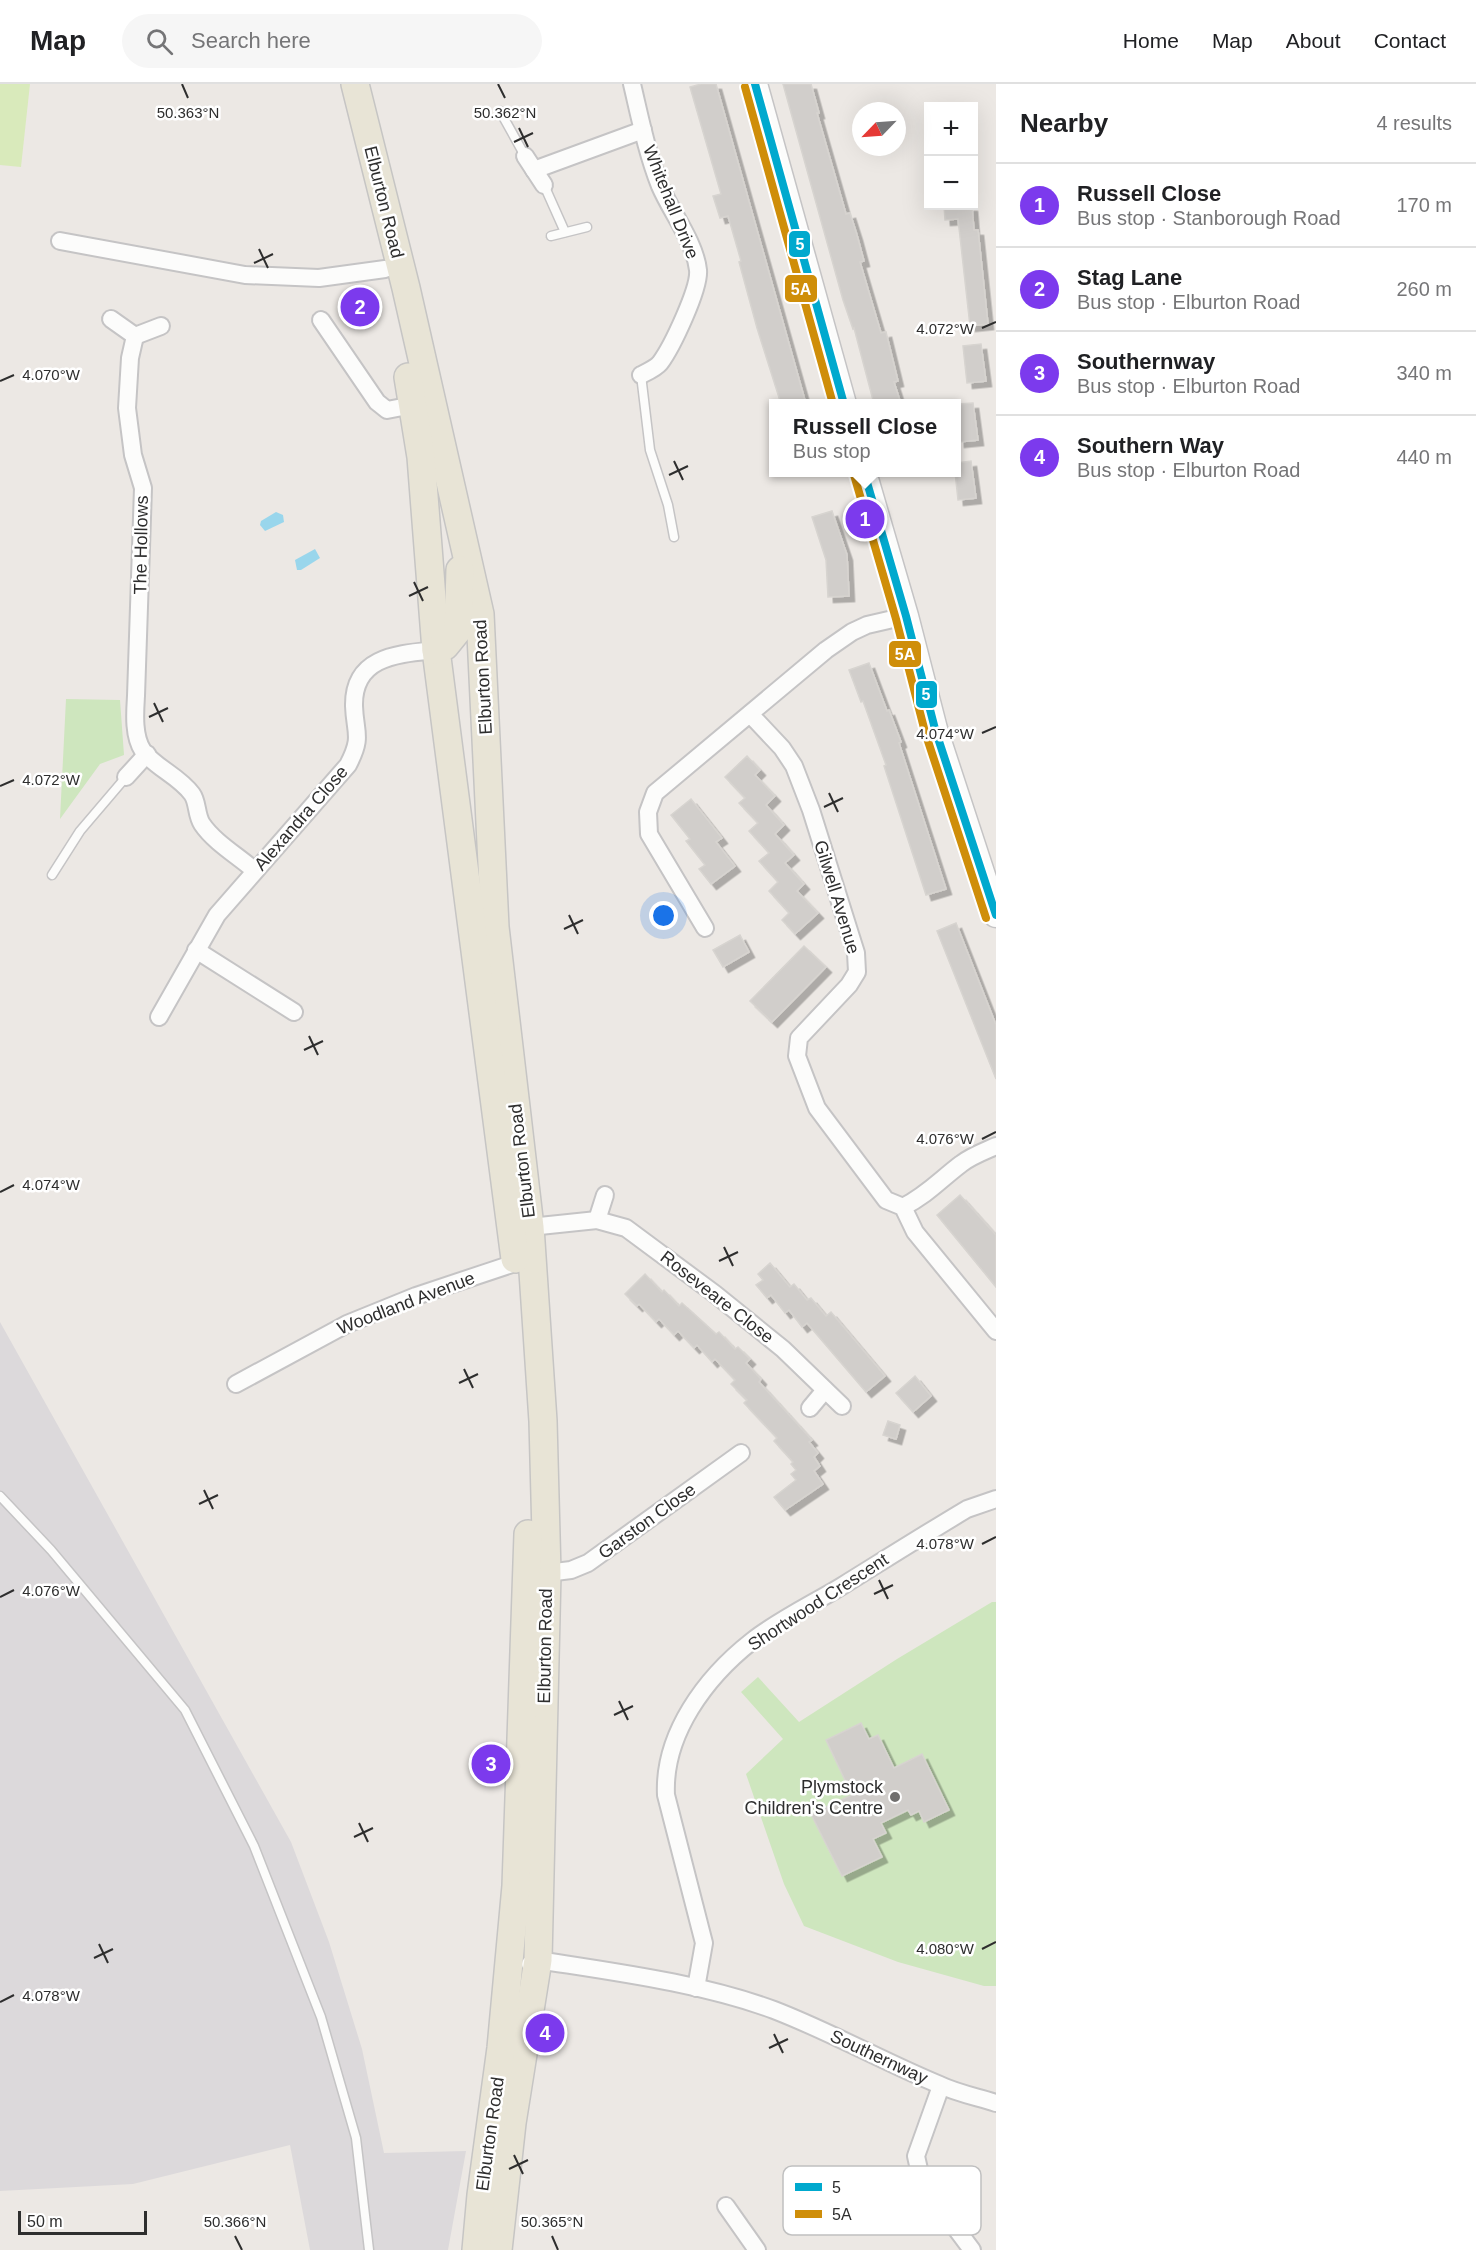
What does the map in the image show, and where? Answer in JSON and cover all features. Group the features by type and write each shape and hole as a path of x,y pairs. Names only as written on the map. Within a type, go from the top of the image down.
{"main road":[{"name":"Elburton Road","path":"339,84 385,269 413,405 421,457 436,650 515,1263 526,1422 528,1565 516,1886 506,2003 476,2250"},
{"name":"Elburton Road","path":"355,84 403,277 480,614 495,927 530,1227 543,1421 547,1573 538,1960 512,2123 498,2250"},
{"path":"436,650 445,646 458,630 461,529"},
{"path":"449,750 451,727 446,682 450,674 458,670 483,669"}],"street":[{"name":"Whitehall Drive","path":"632,84 651,160 661,188 692,249 698,270 695,290 659,364 641,375"},
{"path":"755,84 843,399"},
{"path":"544,185 529,163 643,130"},
{"path":"60,240 245,274 319,278 385,269"},
{"path":"111,319 135,336 161,326"},
{"path":"321,320 377,402 387,410 413,405"},
{"name":"The Hollows","path":"135,336 130,358 127,408 133,455 142,488 135,719 138,737 143,750 194,796 201,823 254,870"},
{"path":"865,477 906,616 935,729 996,915"},
{"path":"705,928 649,834 648,812 655,793 826,650 852,632 867,625 906,616"},
{"name":"Alexandra Close","path":"159,1017 217,915 348,765 356,750 359,732 354,708 355,689 369,667 381,659 436,650"},
{"name":"Gilwell Avenue","path":"750,714 782,748 794,766 856,953 857,972 849,985 799,1038 797,1056 804,1078 817,1108 858,1164 886,1200 903,1207 915,1232 996,1331"},
{"path":"126,777 147,754"},
{"path":"196,950 294,1012"},
{"path":"903,1207 925,1194 962,1163 996,1146"},
{"path":"597,1220 605,1195"},
{"name":"Roseveare Close","path":"530,1227 597,1220 626,1228 783,1349 842,1406"},
{"name":"Woodland Avenue","path":"236,1384 347,1324 416,1296 515,1263"},
{"path":"810,1408 825,1390"},
{"name":"Garston Close","path":"547,1573 571,1570 588,1563 741,1453"},
{"name":"Shortwood Crescent","path":"696,1988 704,1943 666,1795 665,1774 669,1752 679,1726 712,1680 752,1641 967,1509 996,1499"},
{"path":"506,2003 520,1969 538,1960"},
{"name":"Southernway","path":"538,1960 696,1988 772,2010 941,2086 996,2103"},
{"path":"918,2166 916,2156 941,2086"},
{"path":"726,2206 757,2250"},
{"path":"960,2235 970,2249"}],"lane":[{"path":"500,111 529,163"},
{"path":"544,185 565,232"},
{"path":"551,236 587,227"},
{"path":"641,375 650,450 668,505 674,537"},
{"path":"52,875 80,831 126,777"},
{"path":"0,1496 51,1551 185,1710 254,1846 321,2017 356,2138 369,2250"}],"shaded area":[{"path":"0,1322 291,1842 329,1942 362,2049 384,2153 466,2151 448,2250 310,2250 290,2145 133,2184 0,2191"}],"green space":[{"path":"0,84 30,84 21,167 0,165"},
{"path":"66,699 120,700 124,755 100,764 60,819"},
{"path":"992,1602 996,1602 996,1986 984,1986 898,1962 804,1926 784,1884 746,1774 783,1739 741,1692 758,1677 799,1722"}],"water":[{"path":"276,512 283,515 284,522 265,531 260,525 261,521"},
{"path":"315,549 320,558 301,570 297,570 295,560"}],"building":[{"path":"716,84 805,399 779,399 757,328 728,216 720,218 713,196 721,194 690,87"},
{"path":"783,84 811,84 846,214 850,213 857,235 864,261 860,262 881,333 886,332 898,381 894,382 899,399 873,399 854,328 843,300"},
{"path":"944,210 972,210 974,230 978,230 988,324 970,326 958,219 945,220"},
{"path":"981,344 986,381 967,383 963,346"},
{"path":"973,403 978,440 961,442 961,404"},
{"path":"971,461 976,498 958,500 956,477 961,477 961,462"},
{"path":"832,511 847,555 849,596 828,597 826,560 812,517"},
{"path":"869,663 901,742 899,743 946,889 926,895 884,766 886,765 849,670"},
{"path":"747,756 760,770 755,775 775,796 766,805 784,825 775,834 794,855 785,863 804,884 797,891 818,913 795,934 782,920 789,913 769,891 778,882 759,861 769,853 749,831 758,823 739,803 745,798 725,777"},
{"path":"691,799 722,838 716,842 735,866 711,884 699,869 705,865 686,841 690,839 671,815"},
{"path":"956,923 996,1025 996,1079 937,931"},
{"path":"740,935 749,952 723,967 713,950"},
{"path":"804,946 826,967 772,1022 750,1001"},
{"path":"960,1195 996,1235 996,1287 937,1215"},
{"path":"770,1263 790,1287 794,1284 807,1300 811,1298 826,1316 831,1312 885,1376 866,1392 807,1323 802,1327 789,1310 785,1313 771,1295 767,1298 756,1285 763,1280 758,1274"},
{"path":"645,1274 679,1306 682,1303 716,1334 719,1332 735,1349 738,1347 750,1359 746,1363 761,1379 759,1382 812,1440 809,1442 818,1453 814,1457 820,1466 814,1471 823,1484 785,1510 774,1497 796,1480 791,1474 796,1470 791,1464 793,1462 774,1441 777,1438 744,1403 747,1400 731,1384 735,1380 715,1359 712,1362 697,1345 694,1348 678,1331 674,1335 659,1319 656,1322 639,1304 637,1306 625,1294"},
{"path":"915,1376 931,1396 913,1412 896,1393"},
{"path":"888,1421 900,1425 896,1439 883,1435"},
{"name":"Plymstock Children's Centre","path":"861,1723 869,1739 878,1735 894,1768 922,1754 949,1810 924,1822 919,1811 911,1815 908,1810 881,1823 886,1833 873,1839 882,1857 842,1876 811,1814 852,1795 826,1740"}],"transit line":[{"name":"5","path":"755,84 843,399"},
{"name":"5A","path":"745,87 832,399"},
{"name":"5A","path":"855,477 896,619 925,732 986,918"},
{"name":"5","path":"865,477 906,616 935,729 996,915"}],"place":[{"name":"Stag Lane","path":"360,307"},
{"name":"Russell Close","path":"865,519"},
{"name":"Southernway","path":"491,1764"},
{"name":"Plymstock Children's Centre","path":"895,1797"},
{"name":"Southern Way","path":"545,2033"}]}
